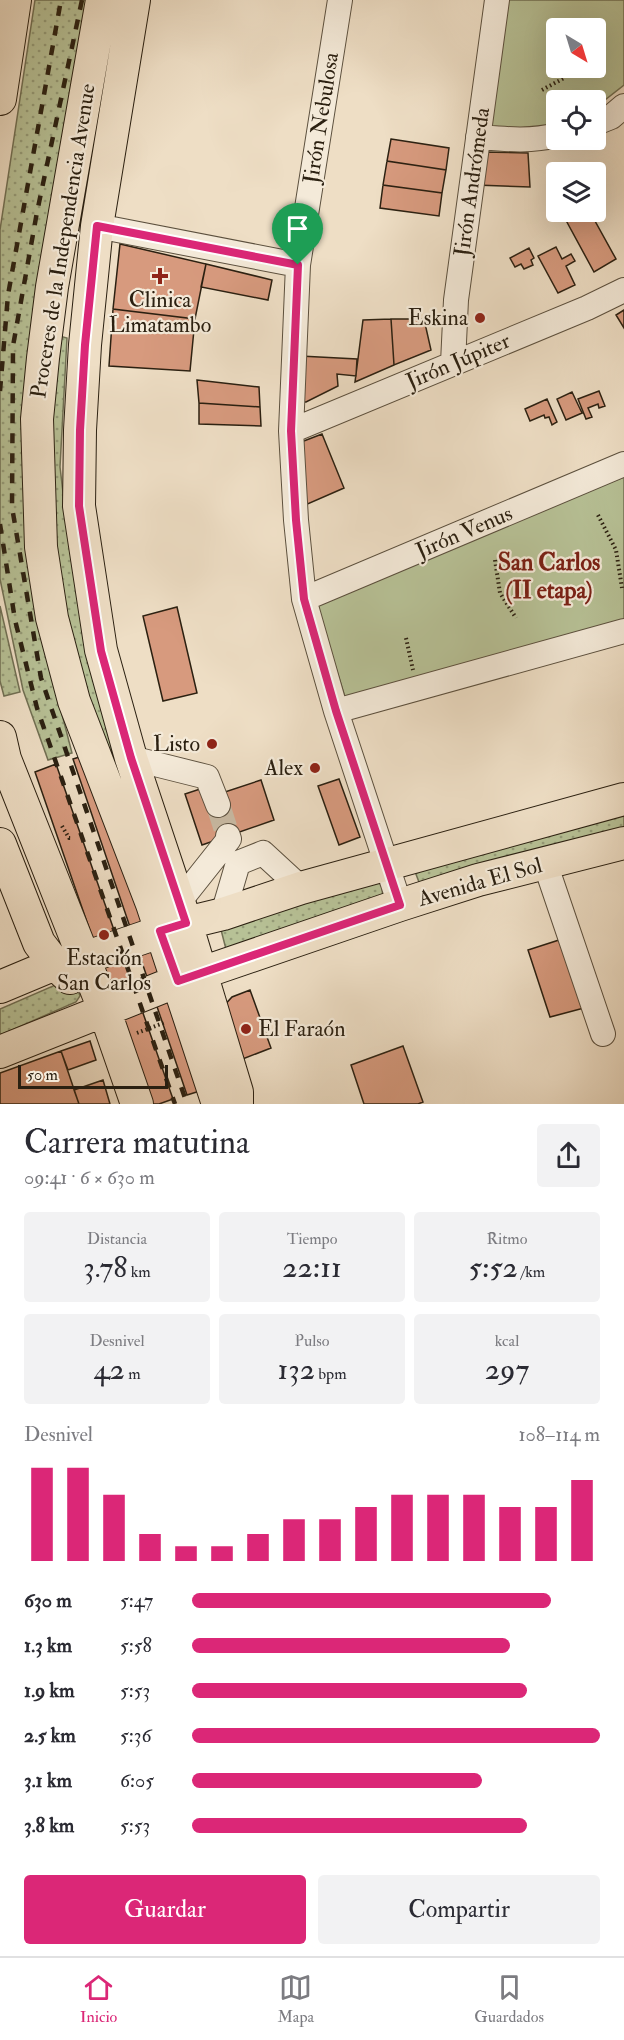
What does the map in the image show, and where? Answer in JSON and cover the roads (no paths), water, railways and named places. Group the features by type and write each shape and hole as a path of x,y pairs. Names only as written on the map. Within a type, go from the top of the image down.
{"main road":[{"path":"0,99 15,0"},
{"name":"Proceres de la Independencia Avenue","path":"102,0 52,287 43,358 37,418 37,482 41,547 52,618 74,701 152,904 175,919"},
{"path":"134,0 97,226 84,356 79,506 101,651 175,919 218,1104"},
{"path":"0,737 70,961 104,1009 137,1104"},
{"name":"Avenida El Sol","path":"0,987 175,919 223,914 301,888 624,799"},
{"name":"Avenida El Sol","path":"0,1052 104,1009 400,905 478,880 624,843"},
{"path":"0,844 39,943 70,961"},
{"path":"189,978 237,1092 237,1104"}],"street":[{"name":"Jirón Nebulosa","path":"340,0 298,265 291,431 296,520 304,599 336,711 400,905"},
{"name":"Jirón Andrómeda","path":"453,363 456,300 497,0"},
{"path":"606,119 624,106"},
{"path":"478,137 511,140 546,138"},
{"path":"97,226 298,265"},
{"name":"Jirón Júpiter","path":"291,431 587,308 624,290"},
{"name":"Jirón Venus","path":"304,599 624,464"},
{"path":"336,711 624,631"},
{"path":"131,758 207,777 218,805"},
{"path":"175,919 228,837 238,862 223,914"},
{"path":"238,862 263,853 301,888"},
{"path":"544,863 603,1034"}],"tunnel":[{"path":"218,805 228,836"}],"railway":[{"path":"0,391 8,295 61,0"},
{"path":"82,0 37,212 13,346 12,507 41,678 187,1104"},
{"path":"0,524 15,620 37,708 175,1104"}],"place":[{"name":"Clinica Limatambo","path":"160,276"},
{"name":"Eskina","path":"480,318"},
{"name":"Listo","path":"212,744"},
{"name":"Alex","path":"315,768"},
{"name":"Estación San Carlos","path":"104,935"},
{"name":"El Faraón","path":"246,1029"}],"district":[{"name":"San Carlos (II etapa)","path":"549,576"}]}
